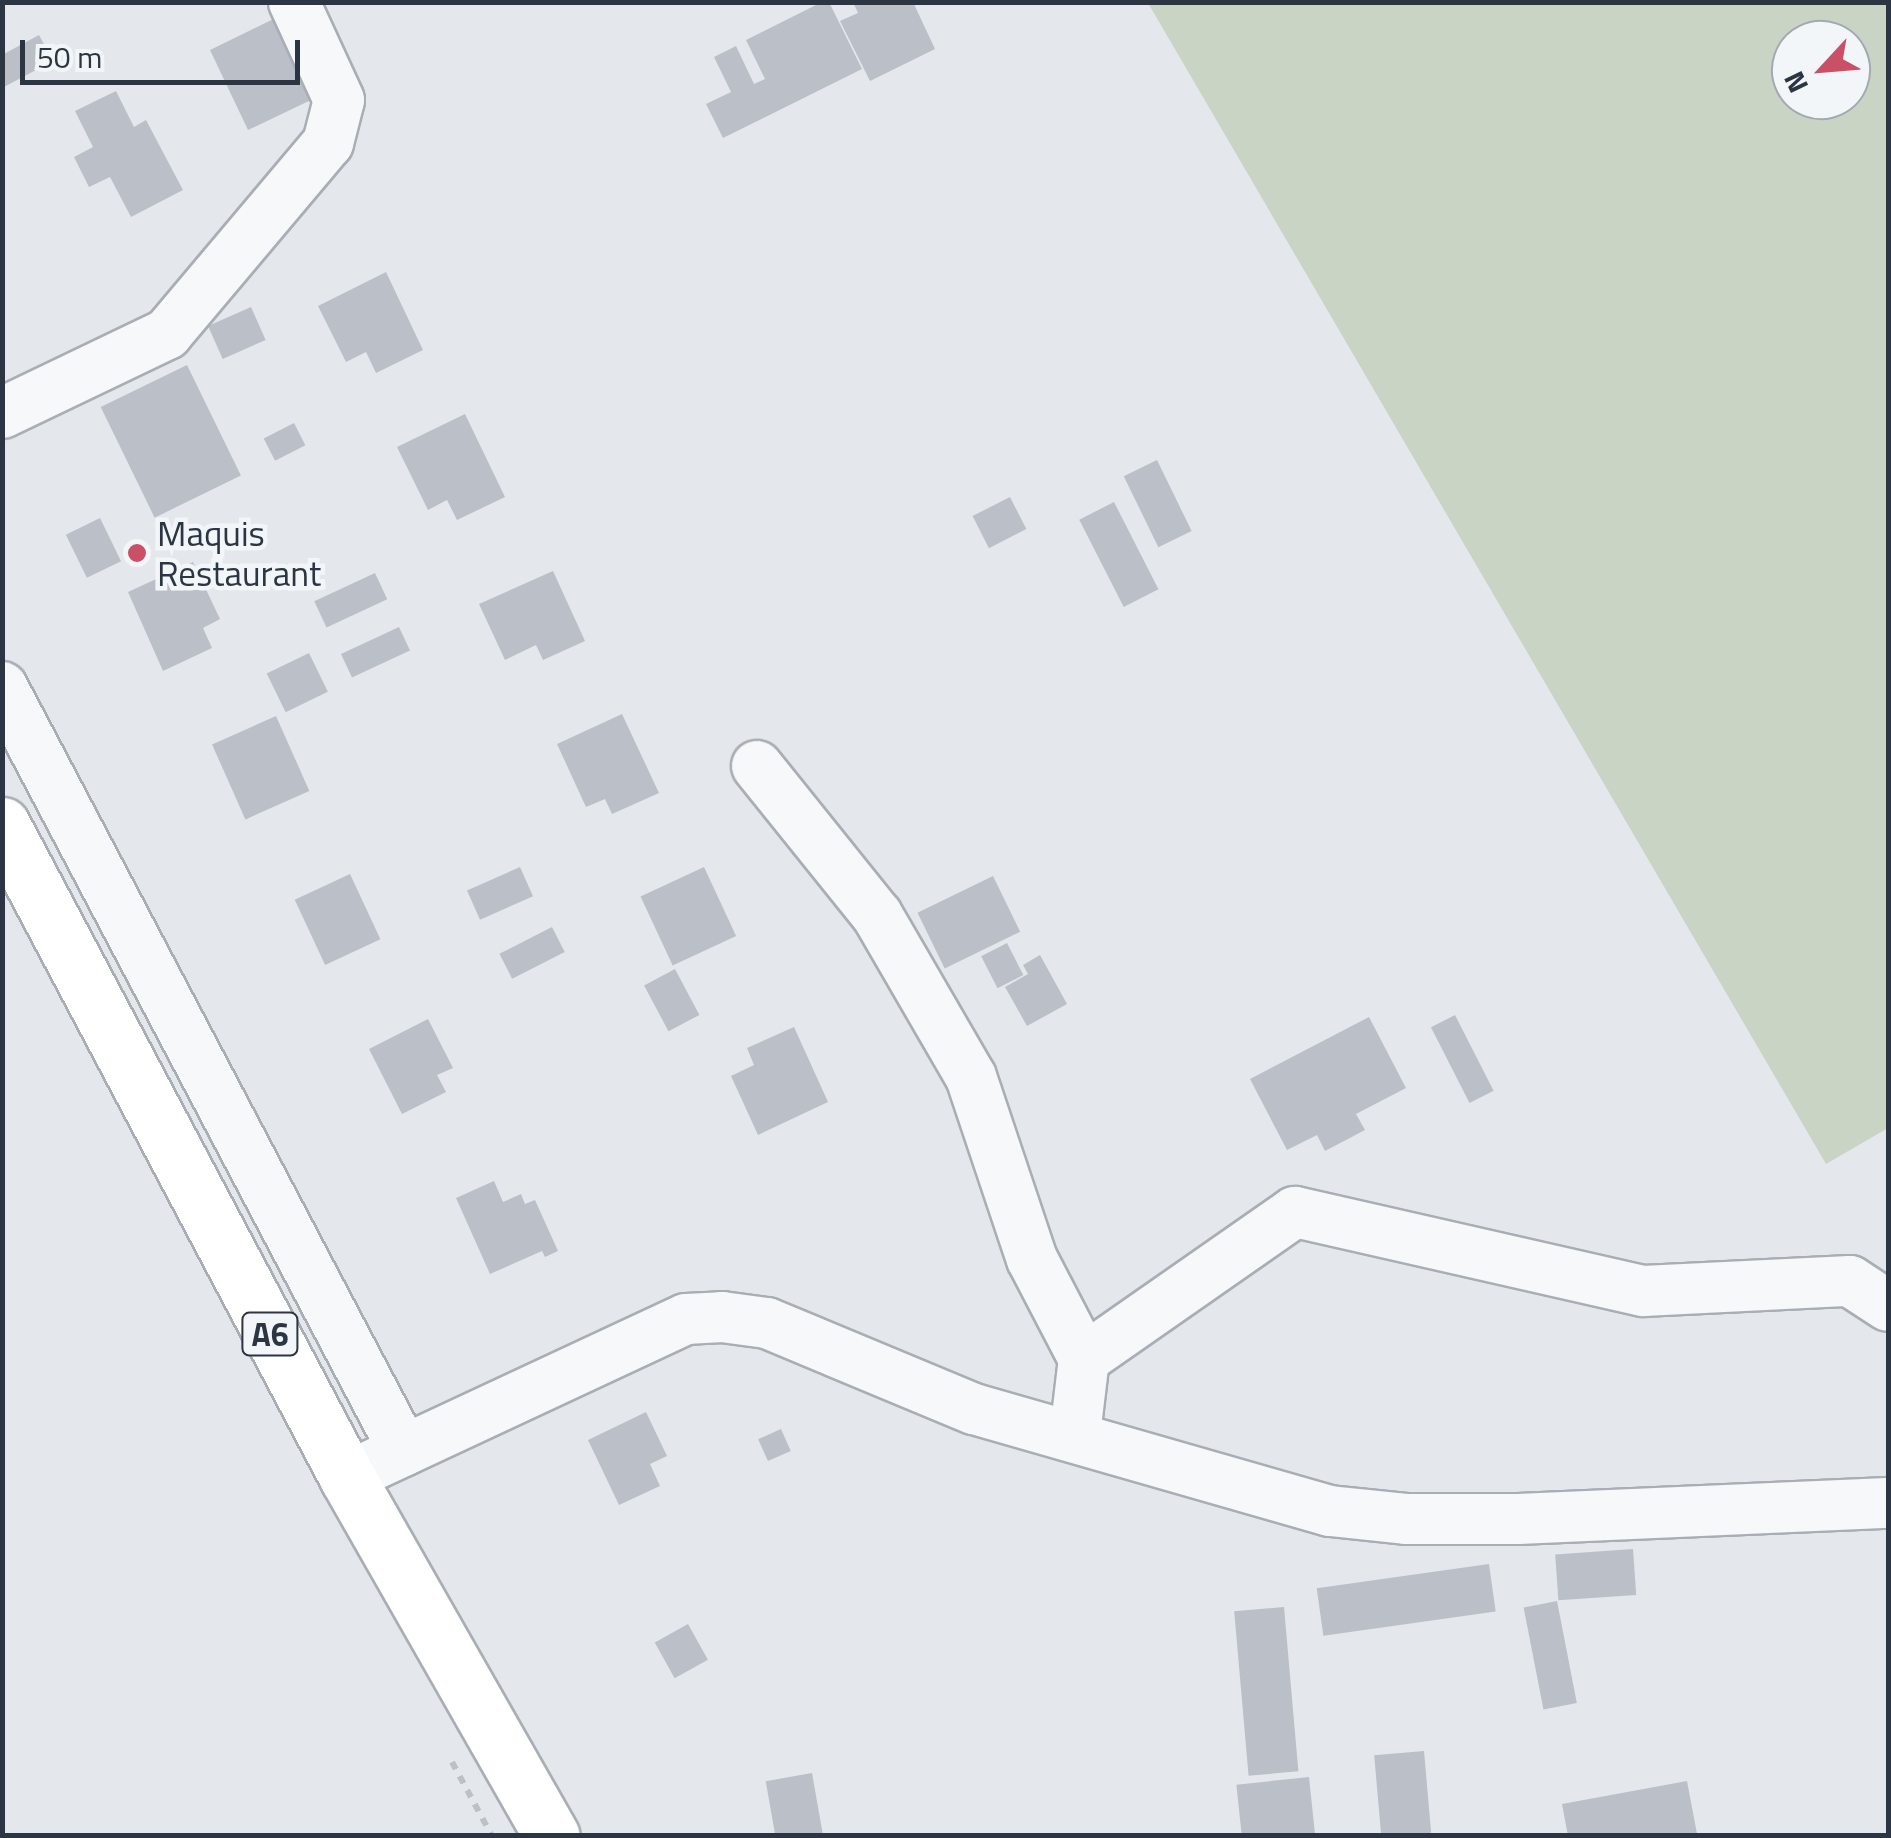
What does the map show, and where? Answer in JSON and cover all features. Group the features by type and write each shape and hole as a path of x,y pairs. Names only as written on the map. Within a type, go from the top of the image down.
{"highway":[{"name":"A6","path":"2,825 347,1477 552,1836"}],"street":[{"path":"2,413 167,334 328,142 338,100 294,2"},
{"path":"2,687 404,1452"},
{"path":"756,766 876,915 971,1077 1032,1259 1084,1359 1075,1434"},
{"path":"1084,1359 1295,1212 1643,1291 1850,1281 1888,1306"},
{"path":"347,1477 686,1319 722,1317 767,1323 974,1409 1075,1434 1183,1472 1330,1511 1406,1520 1664,1516 1888,1503"}],"green space":[{"path":"1148,3 1888,3 1888,1128 1826,1164"}],"building":[{"path":"829,2 862,69 723,138 706,104 731,92 714,57 736,46 754,84 765,79 746,40"},
{"path":"853,2 913,2 935,49 870,81 840,21 858,13"},
{"path":"286,13 313,71 300,77 311,100 248,130 210,50"},
{"path":"39,35 53,61 2,88 2,55"},
{"path":"116,91 134,127 146,120 183,190 131,217 110,177 89,187 74,157 93,147 75,111"},
{"path":"386,272 423,350 376,373 366,352 346,362 318,306"},
{"path":"251,307 266,340 223,359 208,326"},
{"path":"187,365 241,476 155,518 101,407"},
{"path":"465,414 505,497 457,520 447,500 428,510 397,447"},
{"path":"294,423 305,445 275,461 264,438"},
{"path":"1157,460 1192,531 1158,547 1124,476"},
{"path":"1010,497 1026,529 989,548 973,516"},
{"path":"1114,502 1158,589 1124,607 1079,520"},
{"path":"100,518 121,561 87,578 66,535"},
{"path":"193,562 220,619 203,628 212,648 163,671 128,592"},
{"path":"553,571 585,641 543,660 536,645 505,660 479,604"},
{"path":"375,573 387,599 327,628 314,601"},
{"path":"399,627 410,651 352,678 341,654"},
{"path":"309,653 328,692 286,712 267,674"},
{"path":"622,714 659,793 612,814 605,799 586,807 557,744"},
{"path":"276,716 309,791 245,819 212,744"},
{"path":"520,867 533,896 480,920 467,891"},
{"path":"704,867 736,936 673,965 641,897"},
{"path":"350,874 380,939 325,965 295,900"},
{"path":"993,876 1020,932 945,969 918,913"},
{"path":"552,927 565,952 512,979 499,954"},
{"path":"1007,943 1023,975 998,988 981,956"},
{"path":"1040,955 1067,1004 1027,1026 1005,987 1028,974 1023,965"},
{"path":"675,969 699,1015 669,1031 644,985"},
{"path":"1455,1015 1494,1091 1470,1103 1431,1027"},
{"path":"1369,1017 1406,1088 1356,1114 1365,1130 1325,1151 1317,1135 1287,1150 1250,1079"},
{"path":"428,1019 453,1068 437,1075 446,1092 402,1114 369,1049"},
{"path":"794,1027 828,1102 758,1135 731,1076 754,1065 747,1048"},
{"path":"494,1181 503,1202 521,1194 525,1204 535,1200 558,1251 545,1257 542,1251 490,1274 456,1198"},
{"path":"646,1412 667,1456 650,1464 660,1486 619,1505 588,1440"},
{"path":"781,1429 791,1451 768,1461 758,1439"},
{"path":"1633,1549 1636,1595 1558,1600 1555,1554"},
{"path":"1489,1564 1496,1612 1323,1636 1317,1588"},
{"path":"1557,1601 1577,1703 1543,1710 1524,1607"},
{"path":"1284,1607 1298,1771 1249,1776 1234,1611"},
{"path":"688,1624 708,1660 675,1678 655,1642"},
{"path":"1424,1751 1431,1833 1381,1836 1374,1755"},
{"path":"812,1773 823,1836 775,1836 766,1781"},
{"path":"1309,1777 1315,1836 1242,1836 1236,1785"},
{"path":"1687,1781 1697,1834 1568,1836 1562,1804"}],"place":[{"name":"Maquis Restaurant","path":"137,553"}]}
